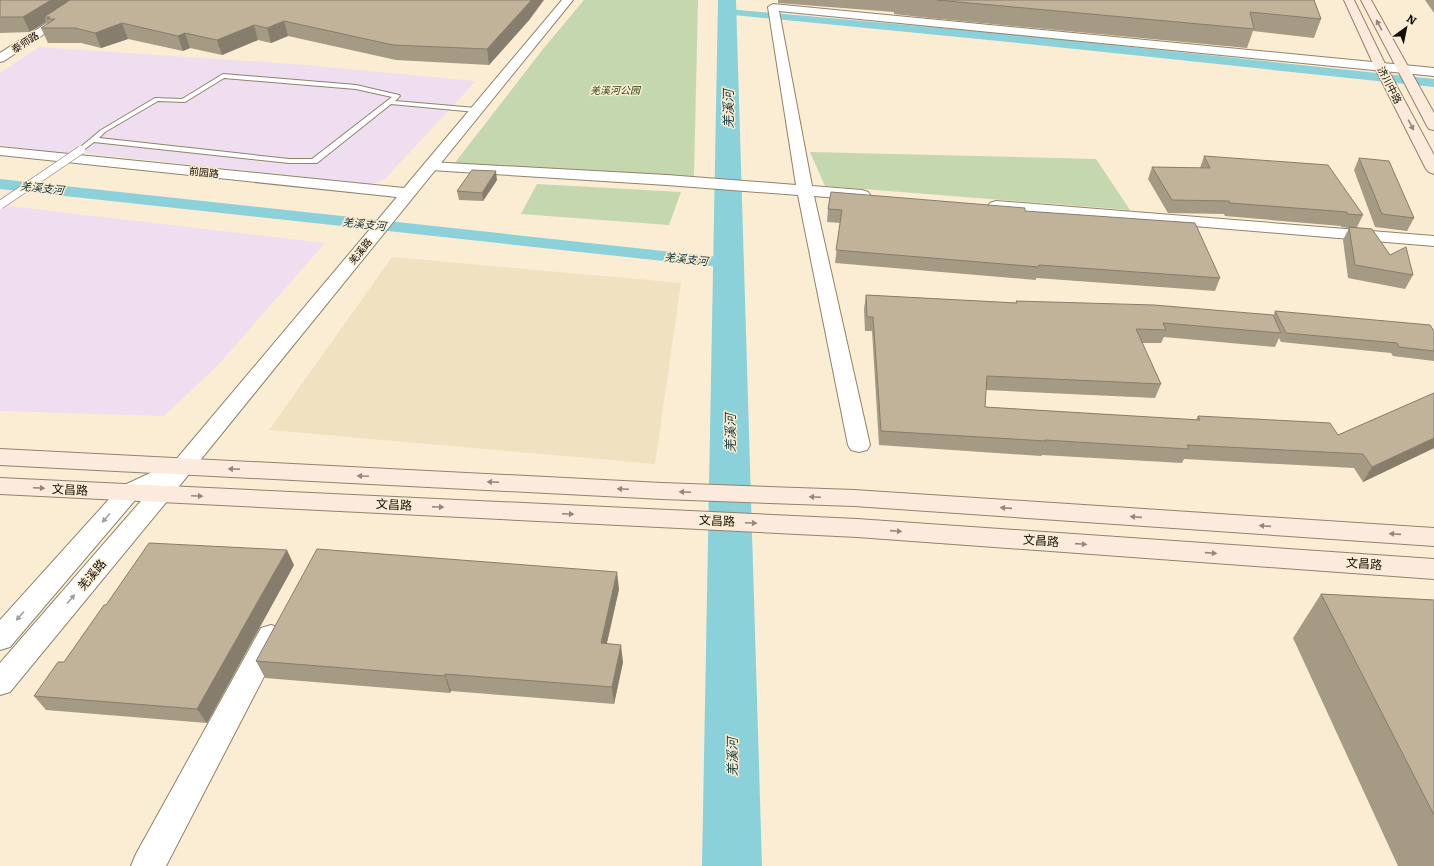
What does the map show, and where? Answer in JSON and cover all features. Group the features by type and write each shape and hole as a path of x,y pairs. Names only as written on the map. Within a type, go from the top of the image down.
{"main road":[{"name":"济川中路","path":"1349,0 1434,169"},
{"name":"济川中路","path":"1366,0 1414,92 1434,126"},
{"path":"0,457 662,491 854,498 1434,537"},
{"name":"文昌路","path":"0,486 857,528 1434,569"}],"street":[{"name":"泰师路","path":"0,58 90,0"},
{"name":"羌溪路","path":"0,683 160,494 568,0"},
{"path":"859,445 805,190 775,15 1403,71 1434,72"},
{"name":"前园路","path":"0,151 405,196"},
{"path":"430,166 805,190 875,196"},
{"path":"985,205 1434,241"},
{"name":"羌溪路","path":"0,639 128,493 183,466"},
{"path":"148,866 282,615"}],"lane":[{"path":"0,205 81,150 103,131 157,99 183,101 223,76 356,87 397,96 314,161 289,161 93,140"},
{"path":"390,102 476,110"}],"shaded area":[{"path":"39,47 294,64 476,81 385,179 372,184 82,153 8,206 325,243 220,363 164,416 0,411 0,198 69,154 0,145 0,73"},
{"path":"392,257 681,283 655,464 269,430"}],"green space":[{"name":"羌溪河公园","path":"584,0 698,0 694,176 454,164 543,49"},
{"path":"810,152 1096,159 1130,210 825,186"},
{"path":"537,184 681,192 669,225 521,214"}],"building":[{"path":"0,0 51,0 23,17 0,17"},
{"path":"70,0 531,0 487,49 393,45 284,21 267,28 254,25 217,40 185,33 178,36 122,23 95,33 75,28 41,28 55,19 47,19 50,17 44,17"},
{"path":"937,0 1314,0 1321,19 1250,12 1254,29"},
{"path":"1204,156 1328,165 1363,215 1347,214 1347,212 1230,203 1229,201 1172,200 1152,167 1210,168"},
{"path":"1359,158 1389,161 1414,218 1382,214"},
{"path":"472,170 496,171 482,193 457,191"},
{"path":"831,192 1025,208 1025,211 1195,223 1220,278 1039,265 1039,267 836,250 842,210 828,209"},
{"path":"1349,227 1372,229 1390,255 1406,247 1413,275 1355,265"},
{"path":"866,295 1017,303 1016,301 1154,305 1273,315 1281,333 1163,323 1166,330 1136,329 1161,384 987,376 985,407 1200,420 1198,416 1330,423 1338,435 1434,393 1434,438 1372,467 1363,454 1187,445 1189,449 881,431 873,317 867,317"},
{"path":"1275,311 1430,325 1434,331 1434,351 1399,347 1397,343 1286,333"},
{"path":"149,543 287,550 197,709 34,696 58,662 64,662"},
{"path":"317,549 617,572 601,643 621,645 612,687 256,661"},
{"path":"1321,594 1434,600 1434,815"}],"waterway":[{"name":"羌溪河","path":"727,0 732,866"},
{"path":"727,12 1009,38 1434,83"},
{"name":"羌溪支河","path":"0,184 728,263"}]}
